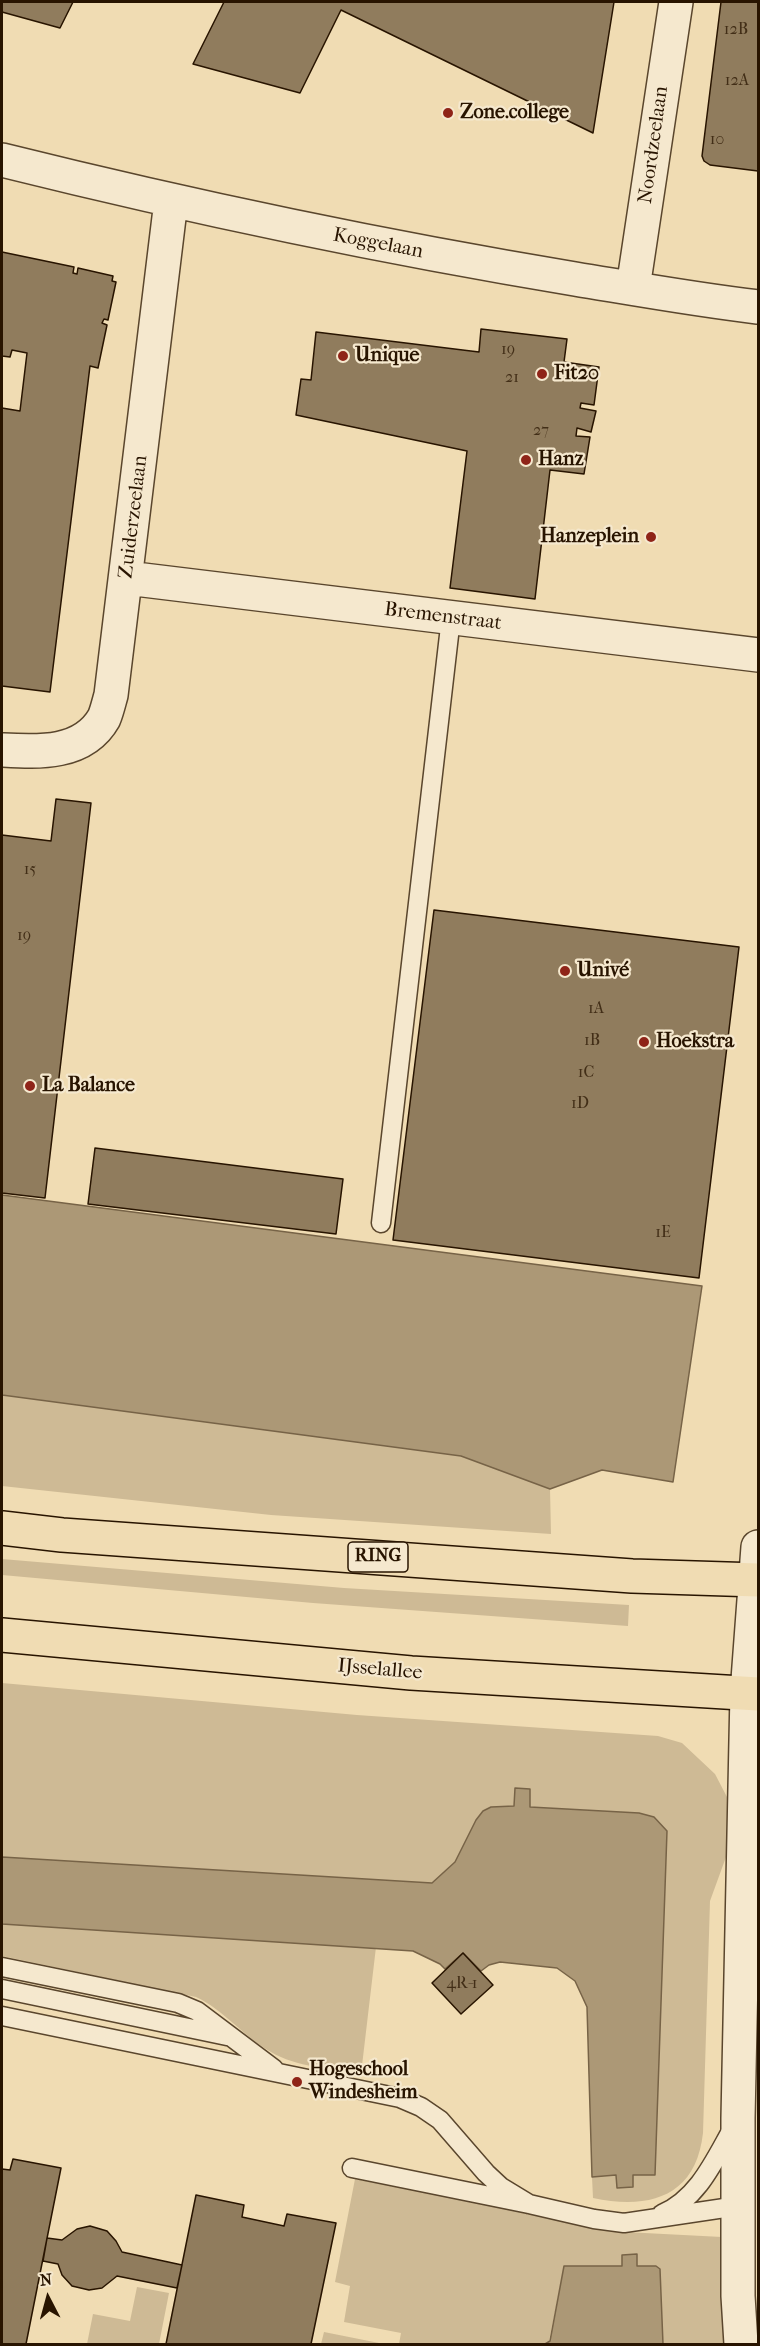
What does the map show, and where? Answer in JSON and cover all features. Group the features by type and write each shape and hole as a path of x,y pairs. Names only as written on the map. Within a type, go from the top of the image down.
{"main road":[{"name":"RING","path":"2,1528 74,1536 632,1576 757,1580"},
{"name":"IJsselallee","path":"2,1635 411,1673 753,1693"}],"street":[{"name":"Noordzeelaan","path":"633,288 676,2"},
{"name":"Koggelaan","path":"2,160 171,201 336,236 482,264 759,307"},
{"name":"Zuiderzeelaan","path":"2,750 42,752 71,747 89,736 104,718 111,695 127,578 171,201"},
{"name":"Bremenstraat","path":"127,578 759,655"},
{"path":"741,2344 738,2296 748,2206 738,2118 759,1547"}],"lane":[{"path":"381,1223 451,618"},
{"path":"2,1967 178,2003 197,2011 278,2072"},
{"path":"2,1989 232,2037"},
{"path":"2,2016 400,2098 421,2107 440,2120 486,2173 501,2187 529,2204"},
{"path":"652,2218 672,2210 702,2182 738,2118"},
{"path":"352,2168 594,2219 624,2223 748,2206"}],"shaded area":[{"path":"2,1195 702,1286 673,1482 602,1470 550,1489 461,1456 2,1395"},
{"path":"2,1395 461,1456 550,1489 551,1534 271,1515 2,1486"},
{"path":"2,1559 344,1588 629,1605 628,1626 313,1603 2,1575"},
{"path":"2,1683 357,1715 658,1736 682,1743 715,1774 727,1797 731,1815 730,1846 710,1901 703,2133 699,2155 691,2172 680,2185 651,2200 633,2202 593,2198 592,2177 616,2175 618,2188 633,2175 655,2175 639,1813 514,1806 491,1807 483,1811 476,1820 455,1862 432,1883 2,1857"},
{"path":"515,1788 530,1789 530,1807 639,1813 654,1817 667,1831 655,2175 633,2175 633,2187 617,2188 616,2175 592,2177 587,2007 575,1981 557,1968 500,1962 489,1965 481,1971 463,1953 445,1969 440,1964 413,1951 2,1924 2,1857 432,1883 455,1862 476,1820 483,1811 491,1807 514,1806"},
{"path":"2,1924 376,1947 361,2074 314,2067 281,2057 261,2046 216,2009 196,1997 2,1956"},
{"path":"355,2179 625,2232 722,2237 730,2344 663,2344 655,2266 637,2266 636,2254 622,2255 622,2266 564,2267 549,2341 545,2344 399,2344 401,2333 344,2322 350,2286 335,2282"},
{"path":"637,2254 637,2266 656,2266 660,2269 663,2344 545,2344 550,2341 564,2266 622,2266 622,2255"},
{"path":"137,2287 169,2293 159,2344 87,2344 93,2314 130,2321"},
{"path":"324,2332 384,2344 321,2344"}],"building":[{"path":"2,2 73,2 60,28 2,12"},
{"path":"224,2 614,2 593,133 341,10 300,93 193,64"},
{"path":"721,2 758,2 758,171 710,165 704,161 702,156"},
{"path":"2,252 74,267 73,273 77,274 78,268 113,276 112,281 116,282 108,320 104,319 102,323 107,325 98,368 90,366 50,692 2,686 2,408 20,411 27,353 12,350 10,357 2,356"},
{"name":"Hanz","path":"481,329 567,339 564,362 599,367 594,405 581,403 580,408 596,411 591,432 577,428 576,436 590,437 584,474 550,470 535,599 450,588 467,451 296,415 301,379 311,380 316,332 479,352"},
{"name":"La Balance","path":"56,799 91,803 45,1198 2,1193 2,835 51,841"},
{"path":"434,910 739,947 699,1278 393,1240"},
{"path":"95,1148 343,1179 336,1234 88,1204"},
{"path":"463,1953 493,1985 461,2014 432,1983"},
{"path":"13,2159 61,2168 26,2344 2,2344 2,2169 10,2170"},
{"path":"196,2195 244,2205 242,2217 284,2226 287,2214 336,2223 311,2344 166,2344"},
{"path":"90,2226 107,2231 122,2252 182,2265 177,2288 117,2276 102,2288 89,2290 72,2286 62,2275 58,2264 43,2261 47,2238 62,2240 77,2229"}],"place":[{"name":"Zone.college","path":"448,113"},
{"name":"Unique","path":"343,356"},
{"name":"Fit20","path":"542,374"},
{"name":"Hanz","path":"526,460"},
{"name":"Hanzeplein","path":"651,537"},
{"name":"Univé","path":"565,971"},
{"name":"Hoekstra","path":"644,1042"},
{"name":"La Balance","path":"30,1086"},
{"name":"Hogeschool Windesheim","path":"297,2082"}]}
